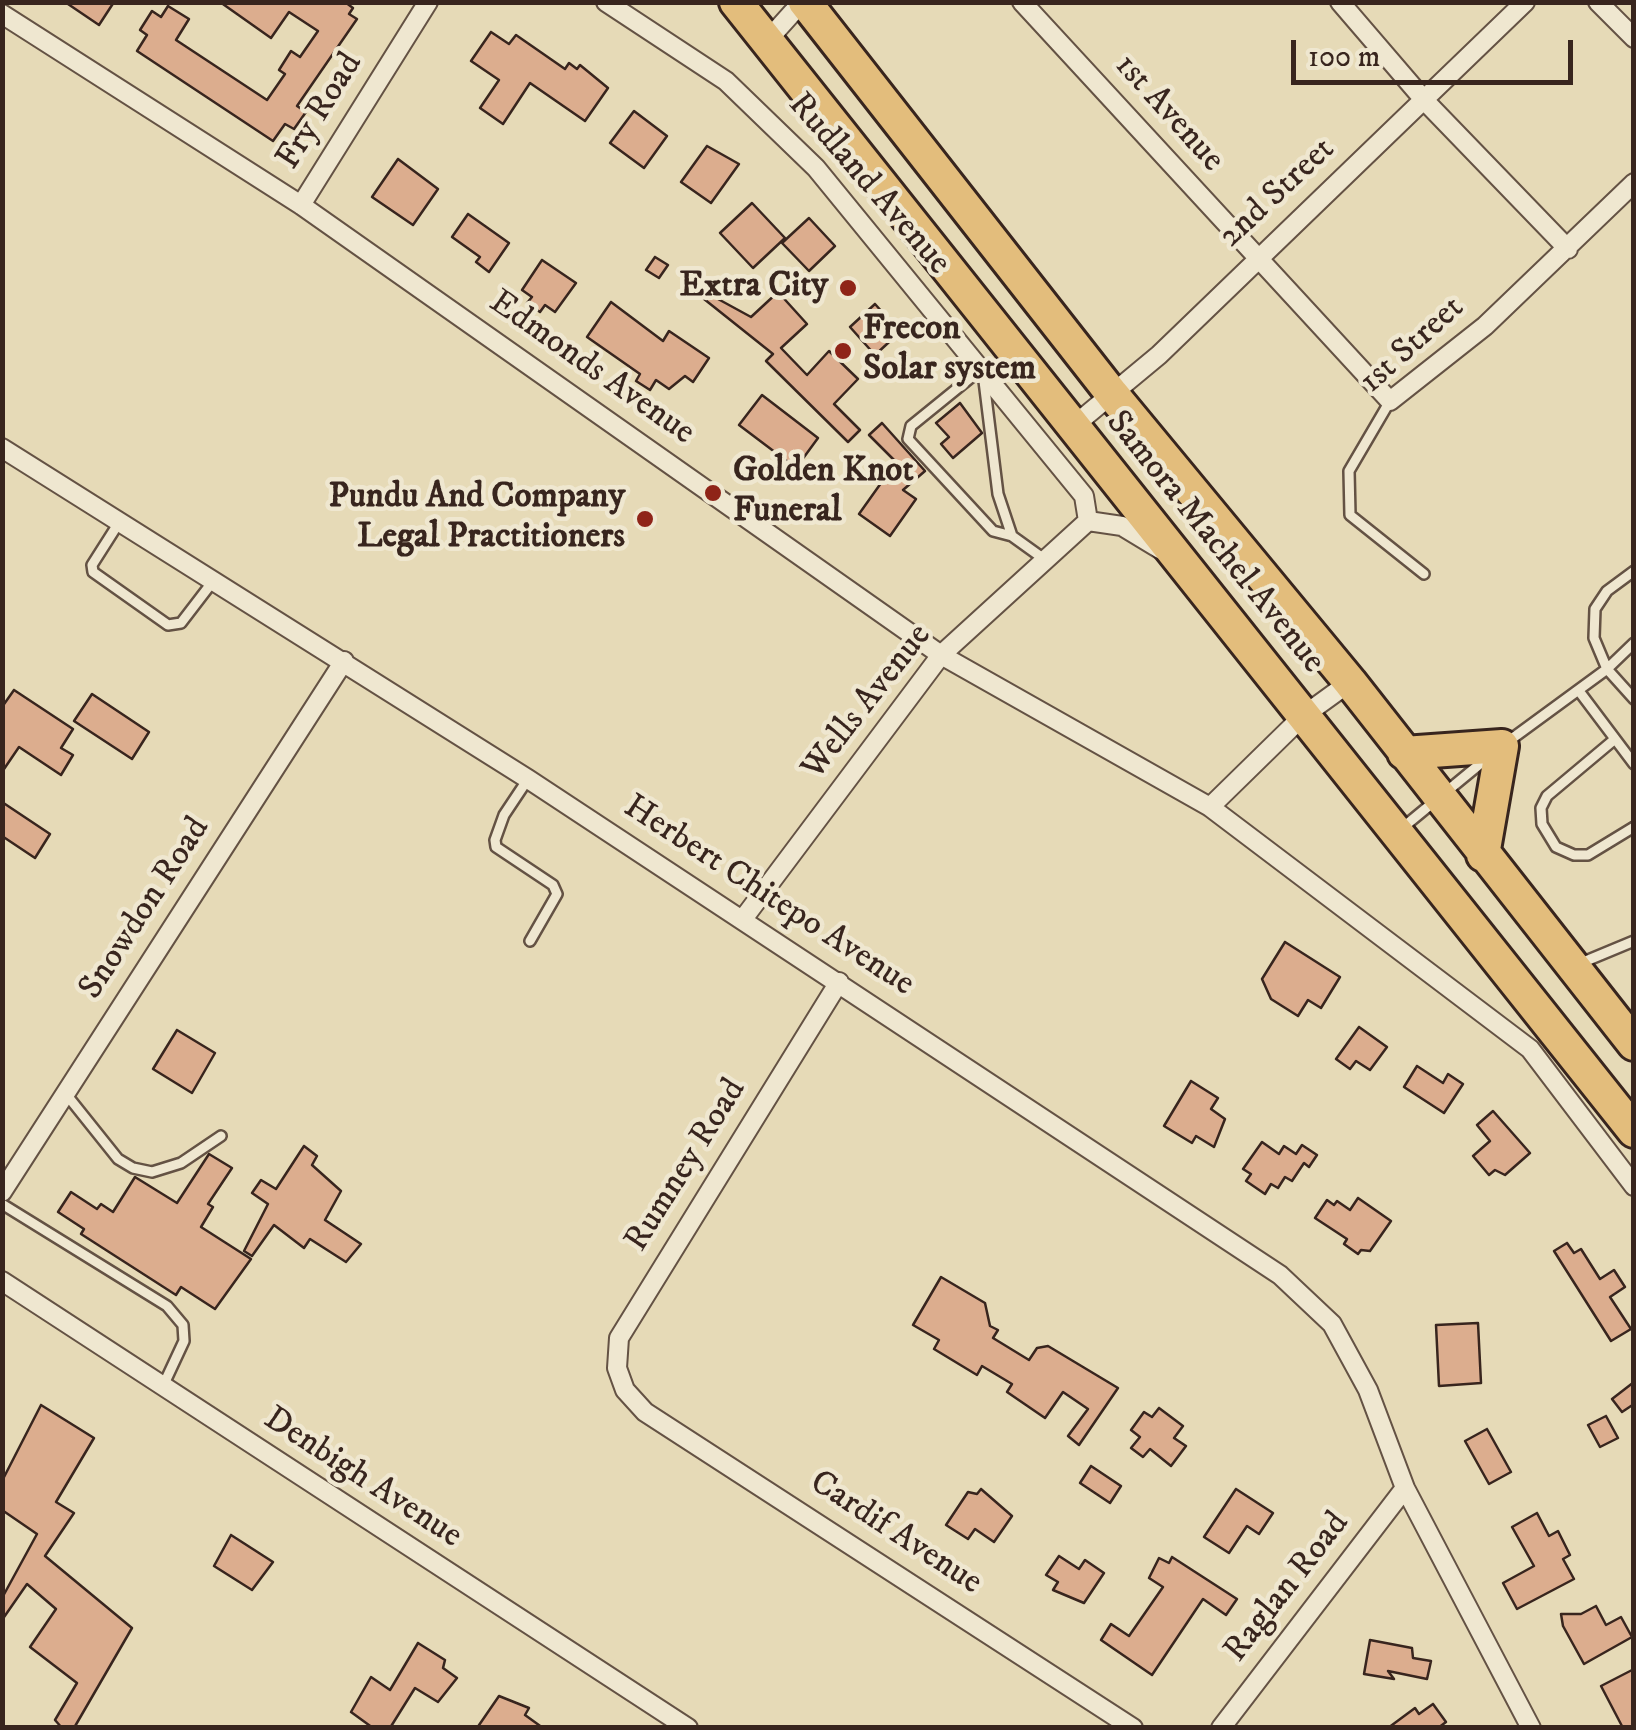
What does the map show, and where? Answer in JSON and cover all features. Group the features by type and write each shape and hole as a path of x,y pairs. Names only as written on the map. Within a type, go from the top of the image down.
{"highway":[{"name":"Samora Machel Avenue","path":"804,2 1112,394 1350,682 1634,1044"},
{"name":"Samora Machel Avenue","path":"753,16 1071,428 1634,1131"},
{"path":"1404,753 1502,746 1484,854"}],"street":[{"name":"Fry Road","path":"301,205 428,2"},
{"name":"Rudland Avenue","path":"606,2 726,82 816,168 1084,496 1088,522"},
{"path":"753,16 804,2"},
{"name":"1st Avenue","path":"1022,2 1390,401"},
{"path":"1340,2 1425,100 1568,249"},
{"name":"2nd Street","path":"1071,428 1159,356 1256,258 1525,2"},
{"path":"1598,2 1634,38"},
{"name":"Edmonds Avenue","path":"2,14 301,205 941,654 1210,807 1530,1049 1634,1186"},
{"name":"1st Street","path":"1390,401 1485,326 1634,183"},
{"name":"Herbert Chitepo Avenue","path":"2,448 528,779 1280,1276 1332,1324 1368,1390 1405,1488 1531,1728"},
{"path":"1088,522 1122,526 1176,560"},
{"name":"Wells Avenue","path":"743,919 941,654 1088,522"},
{"name":"Snowdon Road","path":"2,1192 344,661"},
{"path":"1210,807 1303,716 1350,682"},
{"name":"Rumney Road","path":"625,1390 617,1368 619,1338 839,982"},
{"name":"Denbigh Avenue","path":"2,1282 688,1728"},
{"name":"Cardif Avenue","path":"625,1390 645,1412 1133,1728"},
{"name":"Raglan Road","path":"1221,1728 1405,1488"}],"lane":[{"path":"982,368 998,494 1012,536"},
{"path":"982,368 911,426 908,439 993,531 1012,536 1044,559"},
{"name":"1st Street","path":"1390,401 1350,471 1350,515 1424,574"},
{"path":"120,521 92,572 168,625 181,623 214,580"},
{"path":"1634,571 1607,590 1595,609 1594,638 1607,669 1634,699"},
{"path":"1395,834 1502,746 1607,669 1634,643"},
{"path":"1579,691 1634,764"},
{"path":"1615,739 1548,796 1541,808 1542,824 1556,846 1574,855 1588,854 1634,827"},
{"path":"528,779 504,815 495,840 496,847 553,885 557,894 530,941"},
{"path":"1572,967 1634,941"},
{"path":"66,1094 118,1159 133,1168 152,1172 181,1163 221,1136"},
{"path":"2,1204 167,1306 183,1325 184,1340 162,1388"}],"building":[{"path":"65,2 114,2 99,25"},
{"path":"220,2 345,2 353,8 349,14 357,19 297,106 306,112 294,129 285,124 273,141 137,51 147,35 140,30 152,11 161,17 168,6 189,19 176,40 267,100 285,74 279,70 291,51 300,57 318,31 289,12 271,38"},
{"path":"491,32 509,44 516,35 565,69 569,63 577,69 580,65 608,88 585,121 530,83 503,124 480,108 499,80 471,61"},
{"path":"634,111 667,136 644,168 610,143"},
{"path":"707,146 739,164 711,203 681,182"},
{"path":"398,159 438,189 413,225 372,197"},
{"path":"752,203 785,238 753,268 720,233"},
{"path":"468,214 509,243 489,272 476,262 480,257 452,237"},
{"path":"809,218 835,246 809,271 782,243"},
{"path":"655,257 668,265 659,278 646,270"},
{"path":"542,260 576,283 555,312 545,305 540,312 527,303 532,297 522,290"},
{"path":"778,292 807,324 781,348 807,375 829,351 858,379 834,404 860,430 848,442 766,361 773,354 704,299 707,293 751,317"},
{"path":"611,302 663,341 669,331 709,358 693,382 685,376 669,389 656,380 650,390 636,381 640,374 587,337"},
{"path":"875,304 900,332 875,355 850,327"},
{"path":"762,395 818,438 796,468 739,425"},
{"path":"960,403 982,433 953,458 941,444 949,437 936,423"},
{"path":"882,423 925,471 903,490 916,499 890,536 859,514 896,462 869,435"},
{"path":"14,690 73,729 61,748 73,755 61,775 19,747 2,772 2,707"},
{"path":"92,694 149,732 132,759 74,721"},
{"path":"2,802 50,834 35,858 2,836"},
{"path":"1285,942 1340,977 1321,1008 1308,1000 1298,1016 1271,999 1262,979"},
{"path":"1359,1027 1387,1047 1370,1070 1356,1061 1350,1069 1336,1059"},
{"path":"177,1030 215,1053 192,1093 153,1069"},
{"path":"1417,1066 1443,1083 1448,1074 1463,1084 1444,1113 1404,1087"},
{"path":"1191,1081 1218,1098 1211,1109 1225,1119 1214,1147 1196,1136 1192,1143 1164,1126"},
{"path":"1493,1111 1530,1153 1505,1175 1495,1170 1489,1175 1473,1156 1490,1141 1477,1125"},
{"path":"1262,1142 1279,1154 1284,1146 1296,1154 1302,1145 1317,1155 1309,1167 1304,1163 1292,1181 1285,1177 1278,1188 1271,1184 1265,1194 1246,1181 1251,1174 1243,1169"},
{"path":"304,1146 317,1156 312,1165 341,1191 325,1220 361,1244 346,1262 310,1239 304,1248 274,1225 252,1256 244,1251 268,1204 252,1193 261,1180 276,1189"},
{"path":"209,1154 232,1168 208,1204 213,1207 201,1227 251,1259 215,1309 181,1287 176,1295 81,1234 84,1229 58,1212 71,1192 97,1209 101,1204 113,1212 135,1177 177,1203"},
{"path":"1358,1198 1391,1221 1370,1251 1361,1250 1358,1254 1344,1244 1347,1239 1315,1218 1327,1200 1334,1205 1337,1201 1350,1210"},
{"path":"1567,1243 1574,1253 1581,1249 1600,1279 1614,1270 1625,1287 1610,1297 1631,1329 1611,1341 1554,1251"},
{"path":"941,1277 985,1303 990,1326 998,1330 993,1338 1029,1360 1037,1348 1048,1346 1118,1388 1079,1445 1068,1436 1088,1409 1063,1392 1045,1418 1007,1392 1012,1384 982,1366 977,1375 934,1349 939,1340 913,1325"},
{"path":"1478,1323 1481,1383 1439,1386 1436,1325"},
{"path":"1634,1382 1634,1404 1622,1412 1612,1399"},
{"path":"41,1405 94,1438 56,1502 74,1513 45,1556 132,1628 74,1728 62,1728 55,1720 77,1683 30,1647 56,1609 27,1584 2,1620 2,1598 37,1534 2,1510 2,1481"},
{"path":"1159,1408 1183,1426 1174,1438 1186,1446 1171,1466 1150,1449 1143,1457 1131,1448 1140,1437 1131,1430 1144,1412 1152,1417"},
{"path":"1606,1416 1618,1438 1600,1447 1588,1425"},
{"path":"1487,1429 1511,1472 1489,1484 1465,1441"},
{"path":"1091,1466 1121,1486 1110,1503 1080,1483"},
{"path":"981,1489 1012,1516 994,1542 975,1529 968,1539 946,1525 968,1492 977,1494"},
{"path":"1236,1489 1273,1513 1259,1534 1247,1526 1229,1553 1204,1537"},
{"path":"1537,1513 1549,1536 1558,1531 1570,1555 1563,1559 1574,1579 1517,1609 1503,1583 1534,1566 1512,1527"},
{"path":"231,1535 273,1562 252,1590 214,1566"},
{"path":"1059,1556 1079,1569 1085,1560 1104,1573 1084,1603 1053,1590 1058,1582 1046,1575"},
{"path":"1172,1557 1237,1599 1226,1615 1203,1599 1152,1675 1101,1640 1111,1624 1129,1636 1163,1587 1149,1578 1159,1558 1169,1563"},
{"path":"1596,1606 1606,1625 1621,1617 1632,1637 1584,1664 1563,1626 1561,1614 1581,1614"},
{"path":"1370,1640 1412,1648 1413,1658 1431,1661 1427,1679 1388,1671 1394,1679 1364,1674"},
{"path":"418,1643 445,1660 443,1668 457,1678 438,1702 415,1688 390,1728 373,1728 351,1712 371,1677 390,1690"},
{"path":"1634,1669 1634,1728 1623,1728 1601,1686"},
{"path":"499,1696 529,1708 525,1715 543,1728 477,1728"},
{"path":"1433,1704 1446,1722 1438,1728 1388,1728 1415,1708 1419,1714"}],"place":[{"name":"Extra City","path":"848,288"},
{"name":"Frecon Solar system","path":"843,351"},
{"name":"Golden Knot Funeral","path":"713,493"},
{"name":"Pundu And Company Legal Practitioners","path":"645,519"}]}
